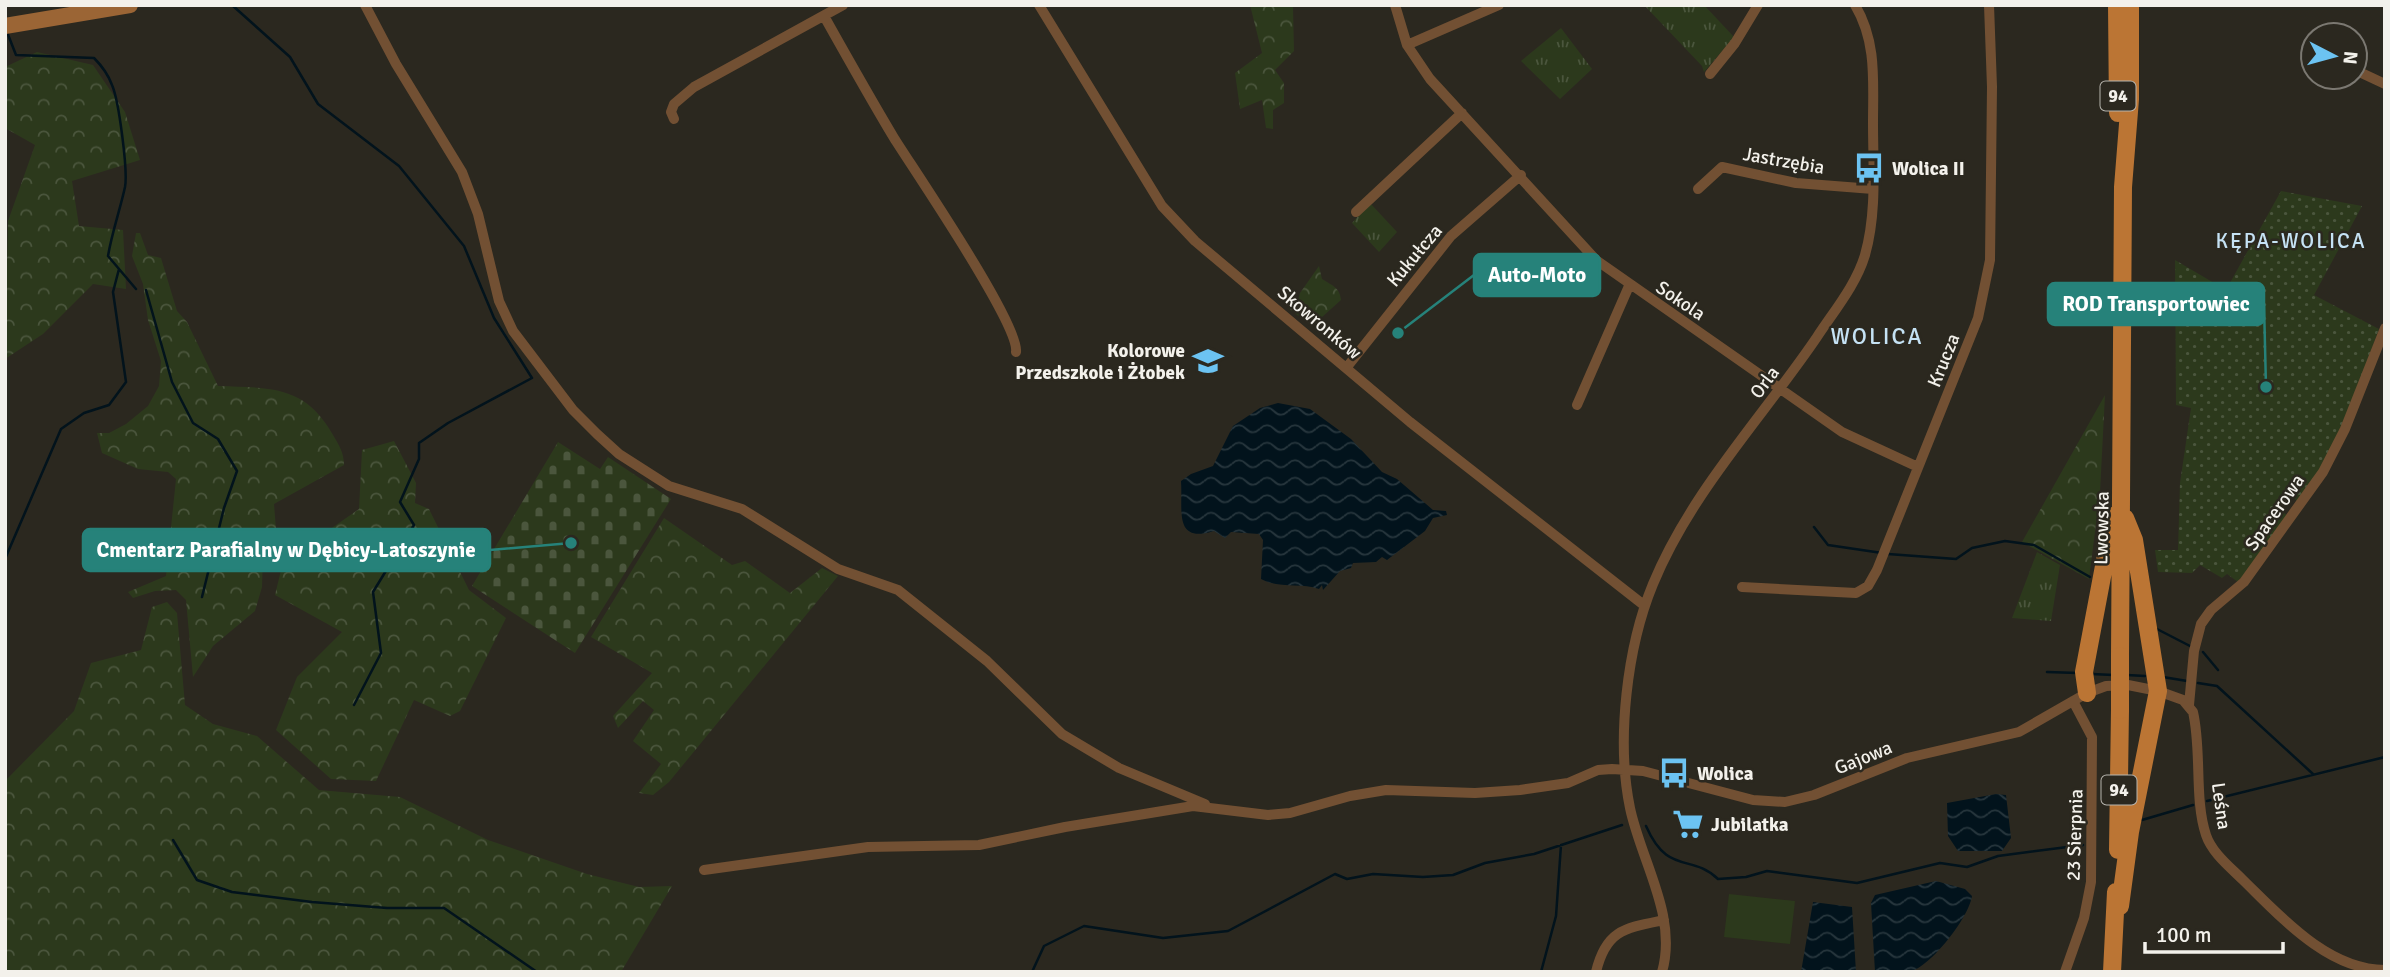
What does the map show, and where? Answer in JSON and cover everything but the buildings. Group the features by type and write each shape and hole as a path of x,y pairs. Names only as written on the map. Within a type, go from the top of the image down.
{"main road":[{"name":"Lwowska","path":"2117,5 2119,146 2123,187"},
{"name":"Lwowska","path":"2112,972 2118,870 2123,187 2130,99 2130,5"},
{"path":"2120,906 2130,832 2158,691 2134,540 2122,505"},
{"path":"2080,697 2110,529 2122,505"},
{"name":"Lwowska","path":"2118,870 2120,972"}],"street":[{"path":"5,26 130,5"},
{"path":"365,5 396,64 462,172 478,214 499,301 513,331 573,410 604,441 619,454 669,486 742,509 838,569 898,590 987,661 1062,734 1119,768 1209,806"},
{"path":"674,118 671,112 674,104 694,87 844,5"},
{"name":"Skowronków","path":"1039,5 1161,206 1195,241 1410,422 1645,606"},
{"name":"Sokola","path":"1395,5 1407,45 1430,79 1521,175 1596,260 1779,391 1842,432 1918,467"},
{"path":"1407,45 1499,5"},
{"path":"1710,74 1735,43 1758,5"},
{"name":"Orla","path":"1626,769 1628,688 1645,606 1674,540 1723,464 1779,391 1852,284 1864,257 1871,227 1872,47 1868,28 1855,5"},
{"name":"Krucza","path":"1742,587 1856,593 1868,586 1881,559 1978,318 1987,289 1990,260 1992,87 1989,5"},
{"path":"824,16 894,136 984,279 1013,335 1016,352"},
{"path":"2369,77 2385,84"},
{"path":"1356,212 1462,113"},
{"name":"Jastrzębia","path":"1698,189 1722,167 1797,183 1872,189"},
{"name":"Kukułcza","path":"1347,367 1451,236 1521,175"},
{"path":"1577,405 1629,286"},
{"name":"Spacerowa","path":"2189,705 2194,651 2200,624 2211,610 2244,582 2322,474 2345,429 2385,328"},
{"name":"Gajowa","path":"1209,806 1257,814 1290,813 1371,792 1494,793 1568,783 1598,770 1626,769 1753,800 1799,800 1907,758 2025,730 2080,697 2106,686 2128,685 2158,691"},
{"path":"2158,691 2189,705"},
{"name":"23 Sierpnia","path":"2065,972 2084,918 2091,882 2093,753 2080,697"},
{"name":"Leśna","path":"2189,705 2195,722 2204,827 2211,845 2291,926 2361,970 2385,970"},
{"path":"1626,769 1634,823 1664,920 1665,951 1662,972"},
{"path":"704,870 868,847 979,845 1065,827 1209,806"},
{"path":"1596,972 1600,955 1610,938 1628,928 1664,920"}],"green space":[{"path":"1250,5 1293,7 1294,51 1275,70 1284,83 1284,103 1273,110 1273,129 1266,128 1262,100 1240,109 1235,73 1262,53"},
{"path":"1644,5 1704,5 1734,37 1704,72 1702,66"},
{"path":"1561,28 1592,69 1560,99 1521,61"},
{"path":"37,52 93,65 125,112 140,160 72,181 79,226 123,230 126,289 93,284 43,334 5,359 8,221 35,145 5,128 5,67"},
{"path":"2281,191 2362,206 2314,295 2379,329 2347,415 2322,466 2299,502 2288,495 2279,509 2288,516 2238,582 2227,574 2222,578 2200,565 2192,573 2158,572 2155,550 2178,550 2180,483 2191,408 2176,405 2175,260 2226,290"},
{"path":"1370,203 1397,232 1379,252 1352,223"},
{"path":"136,233 140,233 148,255 161,258 177,311 187,322 218,386 270,389 298,398 322,419 339,446 344,461 344,465 274,504 277,542 263,555 262,587 255,611 213,646 193,677 186,600 176,590 155,591 133,598 128,592 166,576 176,479 168,472 138,469 102,453 97,433 109,433 126,424 148,406 159,386 161,361 148,320 143,284 132,256"},
{"path":"1319,266 1322,279 1337,289 1341,300 1312,326 1288,308 1296,306 1300,293"},
{"path":"2105,395 2100,492 2089,579 2022,542"},
{"path":"394,441 416,483 415,503 429,509 469,590 506,618 460,711 450,716 414,700 376,781 331,779 276,730 297,677 342,632 275,595 283,562 359,509 362,450"},
{"path":"558,442 600,469 608,457 671,499 575,653 472,586"},
{"path":"664,518 732,565 745,561 790,593 822,568 838,576 669,782 653,795 639,793 661,764 633,741 654,710 643,701 618,728 613,716 652,673 591,637"},
{"path":"2037,552 2060,565 2051,621 2012,618"},
{"path":"167,602 177,613 185,705 213,724 257,736 319,790 400,797 488,840 587,874 639,887 672,886 621,972 5,972 5,781 74,711 91,663 141,650 152,607"},
{"path":"1729,894 1795,901 1790,944 1724,937"}],"water":[{"path":"1278,403 1310,409 1351,439 1382,472 1397,479 1433,510 1446,511 1447,515 1433,518 1425,531 1387,560 1382,557 1376,562 1353,563 1351,568 1340,571 1323,590 1322,585 1319,589 1275,584 1261,579 1263,540 1259,534 1231,532 1225,538 1214,531 1201,534 1186,529 1182,513 1181,481 1213,466 1233,426 1260,408"},
{"path":"1996,794 2006,795 2011,838 2002,851 1958,851 1948,836 1947,803"},
{"path":"1936,881 1965,889 1972,896 1957,928 1938,951 1918,968 1905,973 1875,972 1871,903 1875,895"},
{"path":"1813,902 1852,907 1856,972 1801,972"}],"waterway":[{"path":"232,5 290,57 318,104 399,166 464,246 494,318 532,378 448,423 419,443 419,459 400,502 414,525 373,592 381,653 354,705"},
{"path":"7,32 16,55 94,58 109,77 120,120 126,179 108,256 136,289"},
{"path":"5,559 61,429 84,413 109,405 126,382 113,292 119,269"},
{"path":"146,290 172,382 193,423 218,439 237,471 224,508 202,597"},
{"path":"1814,527 1828,545 1882,553"},
{"path":"1888,554 1956,559 1972,548 2005,541 2034,545 2090,577"},
{"path":"2155,628 2190,646"},
{"path":"2203,652 2218,670"},
{"path":"2047,672 2078,673"},
{"path":"2092,674 2113,675"},
{"path":"2127,675 2145,676"},
{"path":"2163,677 2187,681"},
{"path":"2198,683 2217,686 2313,774"},
{"path":"2207,801 2385,757"},
{"path":"2142,820 2193,805"},
{"path":"1032,972 1044,946 1084,926 1163,938 1228,931 1335,874 1347,879 1373,874 1423,877 1453,875 1485,863 1534,854 1622,825"},
{"path":"1646,826 1654,842 1671,858 1708,871 1718,879 1746,877 1767,871 1857,883 1940,863 1967,867 1998,856 2083,845"},
{"path":"173,840 197,880 232,892 312,902 387,908 444,908 537,972"},
{"path":"1541,972 1556,916 1561,845"}],"place":[{"name":"Wolica II","path":"1869,168"},
{"name":"Auto-Moto","path":"1398,333"},
{"name":"Kolorowe Przedszkole i Żłobek","path":"1208,361"},
{"name":"ROD Transportowiec","path":"2266,387"},
{"name":"Cmentarz Parafialny w Dębicy-Latoszynie","path":"571,543"},
{"name":"Wolica","path":"1674,773"},
{"name":"Jubilatka","path":"1688,824"}],"district":[{"name":"KĘPA-WOLICA","path":"2291,241"},
{"name":"WOLICA","path":"1877,336"}]}
